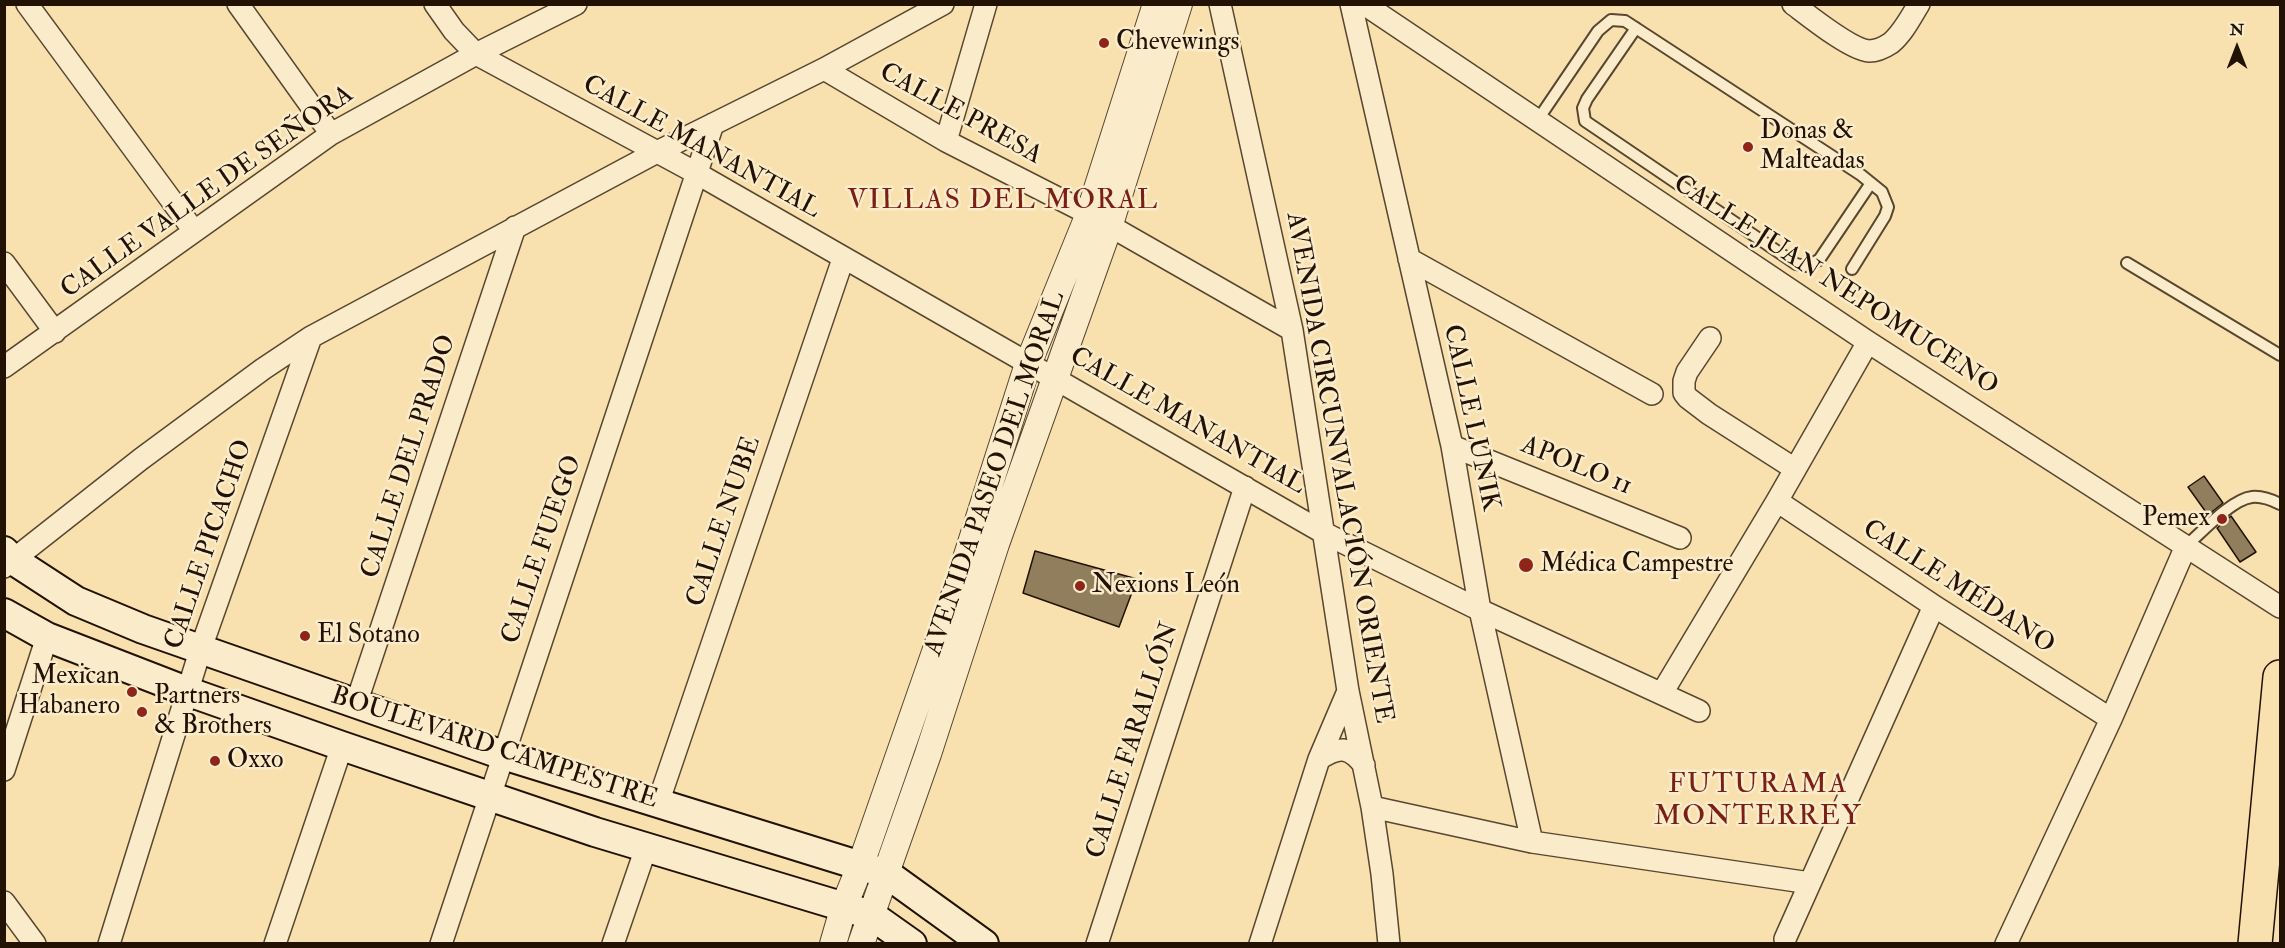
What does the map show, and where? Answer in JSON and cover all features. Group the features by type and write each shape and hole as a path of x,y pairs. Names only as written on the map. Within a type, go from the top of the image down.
{"main road":[{"name":"BOULEVARD CAMPESTRE","path":"7,559 76,601 143,629 503,755 874,869 984,944"},
{"name":"BOULEVARD CAMPESTRE","path":"4,613 47,637 189,692 342,747 646,848 871,915 912,944"},
{"path":"2255,944 2280,676"}],"street":[{"path":"27,4 194,231"},
{"path":"238,4 331,134"},
{"name":"CALLE MANANTIAL","path":"435,4 454,31 476,54 698,174 843,259 1055,377 1125,420 1324,532 1480,610 1699,711"},
{"name":"CALLE VALLE DE SEÑORA","path":"4,367 331,134 476,54 576,4"},
{"path":"7,559 263,369 311,337 657,152 824,69 943,4"},
{"path":"946,141 986,4"},
{"name":"AVENIDA PASEO DEL MORAL","path":"833,944 844,906 874,869 1055,377 1156,4"},
{"name":"AVENIDA PASEO DEL MORAL","path":"861,944 871,915 874,869 949,612 1028,364 1099,221 1179,4"},
{"name":"AVENIDA CIRCUNVALACIÓN ORIENTE","path":"1220,4 1292,330 1348,691 1372,807 1389,944"},
{"name":"CALLE LUNIK","path":"1351,4 1452,446 1480,610 1532,842"},
{"name":"CALLE JUAN NEPOMUCENO","path":"1364,4 1868,342 2280,607"},
{"path":"1793,4 1849,43 1870,51 1881,49 1891,43 1900,34 1919,4"},
{"name":"CALLE PRESA","path":"824,69 946,141 1099,221 1292,330"},
{"name":"CALLE FUEGO","path":"441,944 713,124"},
{"name":"CALLE DEL PRADO","path":"356,705 515,227"},
{"name":"CALLE NUBE","path":"658,803 843,259"},
{"path":"1409,259 1652,394"},
{"path":"4,262 55,332"},
{"name":"CALLE PICACHO","path":"109,944 201,648 311,337"},
{"path":"1710,338 1688,372 1682,387 1684,393 1709,414 1795,469"},
{"path":"1662,693 1777,501 1868,342"},
{"name":"APOLO 11","path":"1452,446 1680,538"},
{"name":"CALLE FARALLÓN","path":"1097,944 1245,487"},
{"name":"CALLE MÉDANO","path":"1777,501 1934,606 2111,719"},
{"path":"2006,944 2111,719 2186,546"},
{"path":"1785,939 1934,606"},
{"path":"4,770 47,637"},
{"path":"1260,944 1319,759 1348,691"},
{"path":"275,944 342,747"},
{"path":"1319,759 1334,750 1341,750 1356,754 1364,765"},
{"path":"1372,807 1532,842 1810,883"},
{"path":"613,944 646,848"},
{"path":"4,902 35,944"}],"lane":[{"path":"1537,121 1605,24 1619,19 1809,140 1882,192 1888,207 1885,216 1852,269"},
{"path":"1636,28 1587,99 1583,108 1585,121 1796,264 1805,266 1819,260 1871,183"},
{"path":"2127,263 2280,356"},
{"path":"2186,546 2239,501 2259,497 2280,504"}],"building":[{"path":"2204,476 2223,503 2208,515 2188,487"},
{"path":"2231,516 2256,552 2240,562 2217,528"},
{"name":"Nexions León","path":"1035,551 1137,579 1119,627 1023,593"}],"place":[{"name":"Chevewings","path":"1104,43"},
{"name":"Donas & Malteadas","path":"1748,147"},
{"name":"Pemex","path":"2222,519"},
{"name":"Médica Campestre","path":"1526,565"},
{"name":"Nexions León","path":"1080,586"},
{"name":"El Sotano","path":"305,636"},
{"name":"Mexican Habanero","path":"132,692"},
{"name":"Partners & Brothers","path":"142,712"},
{"name":"Oxxo","path":"215,761"}],"district":[{"name":"VILLAS DEL MORAL","path":"1003,202"},
{"name":"FUTURAMA MONTERREY","path":"1758,802"}]}
